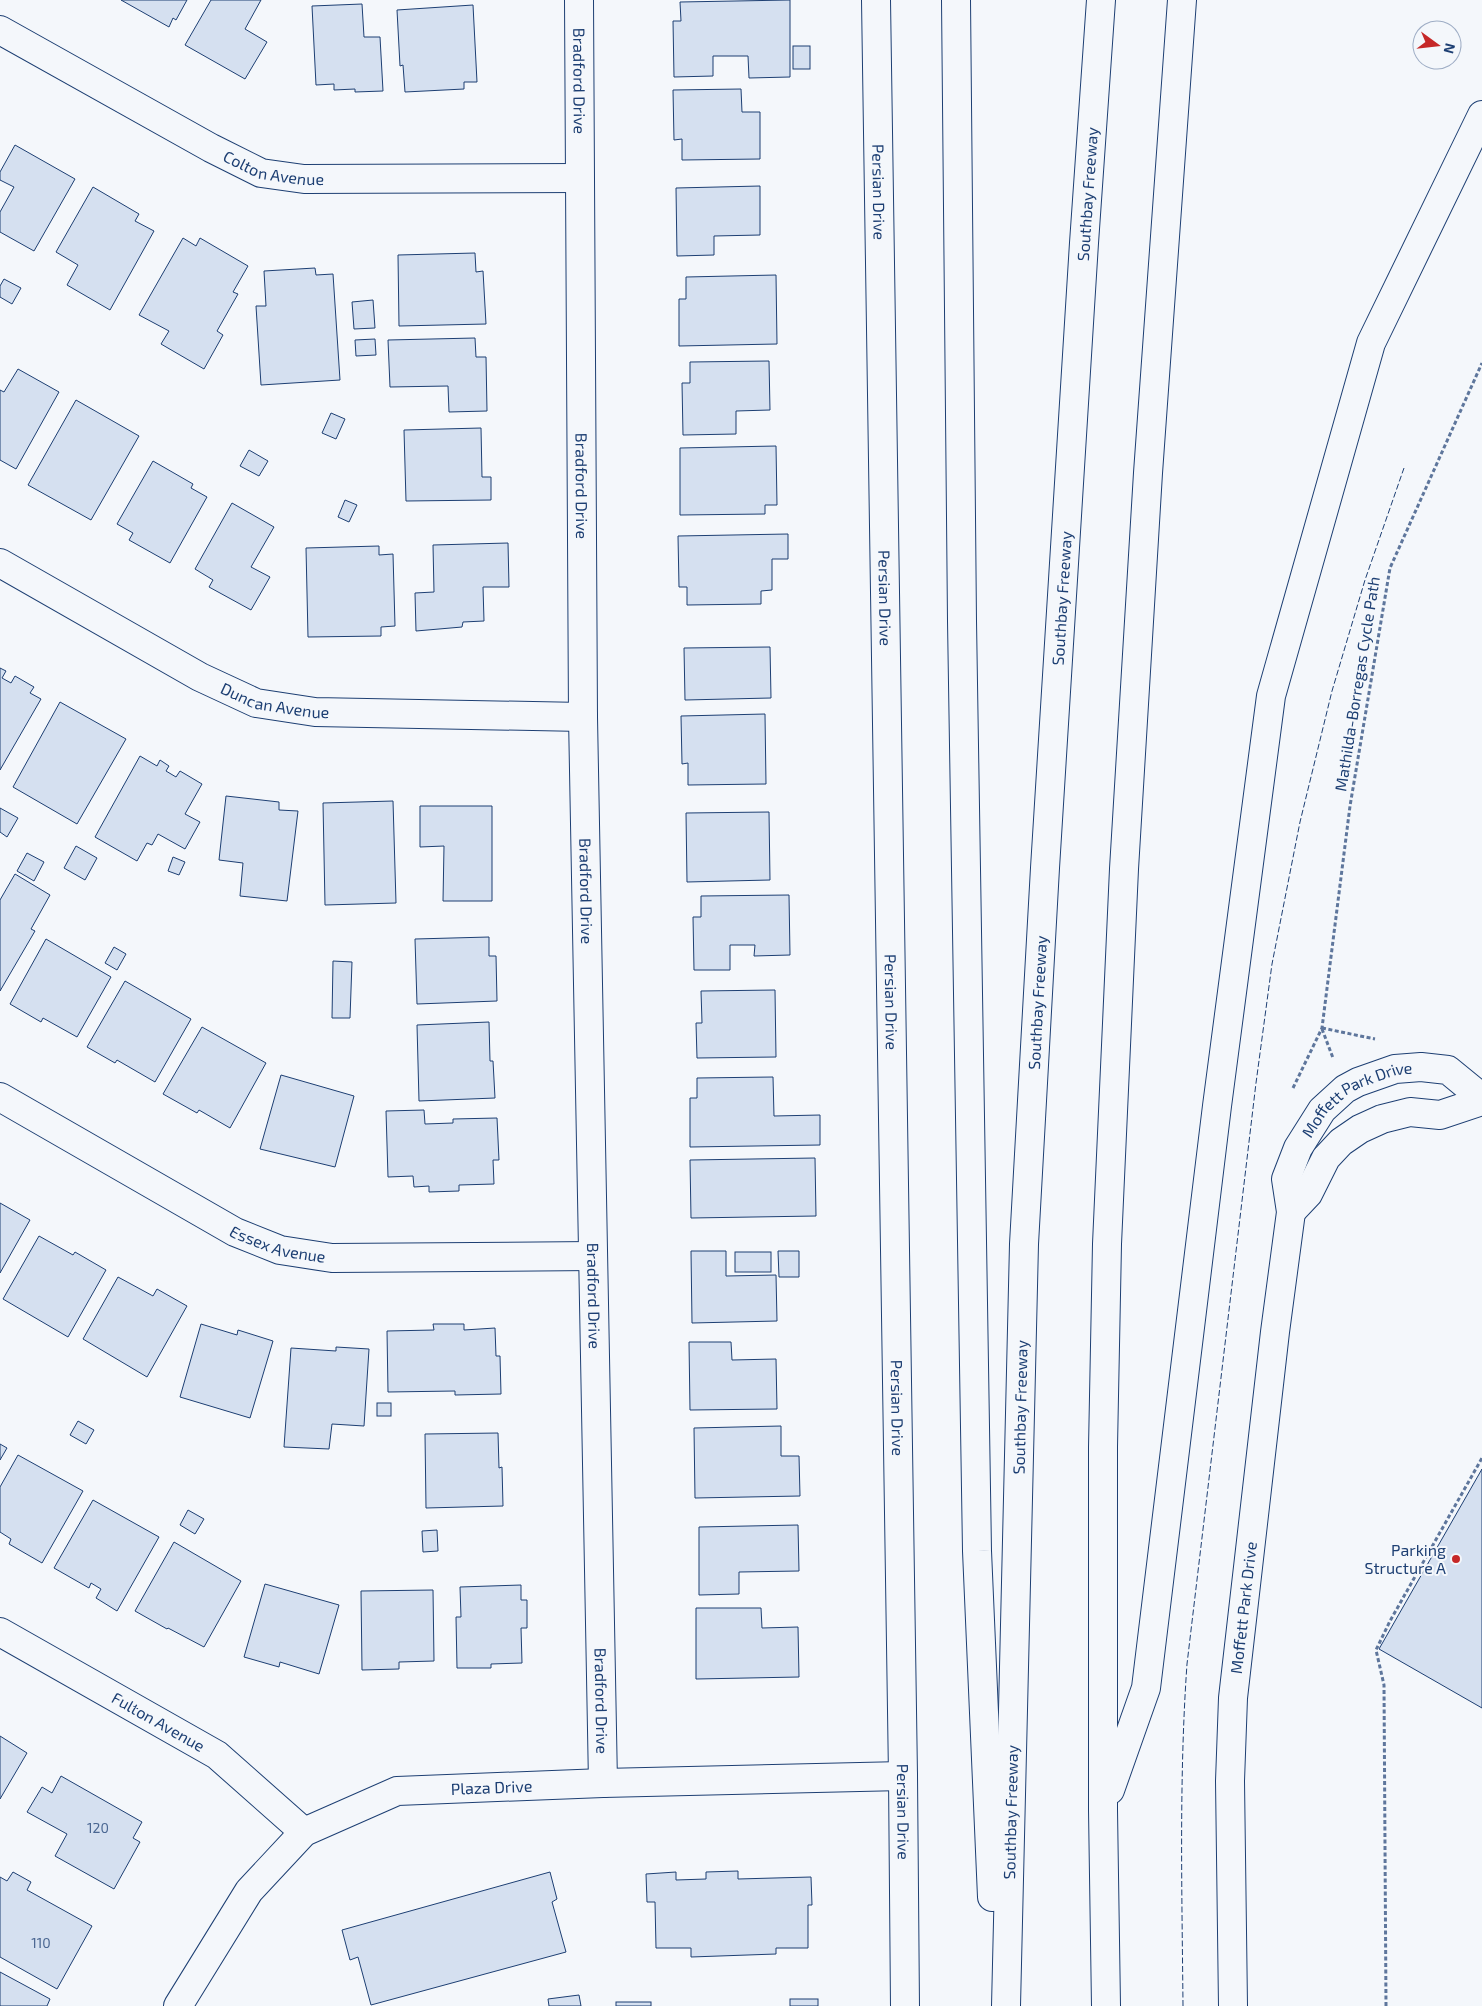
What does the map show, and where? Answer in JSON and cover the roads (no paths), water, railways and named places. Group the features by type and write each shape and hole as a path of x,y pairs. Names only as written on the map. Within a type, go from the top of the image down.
{"main road":[{"name":"Bradford Drive","path":"579,0 584,717 603,1783"},
{"name":"Persian Drive","path":"876,0 905,2006"},
{"path":"956,0 962,651 976,1551 997,2006"},
{"name":"Southbay Freeway","path":"1006,2006 1024,1244 1045,858 1084,234 1101,0"},
{"path":"1106,2006 1103,1810 1103,1447 1108,1234 1125,859 1146,493 1182,0"},
{"name":"Colton Avenue","path":"0,30 210,148 260,173 304,179 580,178"},
{"path":"1103,1810 1146,1688 1216,1106 1271,696 1371,343 1482,115"},
{"name":"Duncan Avenue","path":"0,563 200,677 256,703 315,712 584,717"},
{"name":"Moffett Park Drive","path":"1233,2006 1230,1781 1233,1698 1275,1332 1291,1212 1286,1179 1298,1148 1322,1110 1344,1089 1358,1082 1395,1069 1421,1067 1448,1070 1482,1100 1440,1115 1410,1112 1382,1119 1360,1129 1340,1142 1326,1158 1308,1194 1291,1212"},
{"name":"Essex Avenue","path":"0,1097 235,1232 280,1250 332,1258 593,1256"},
{"name":"Fulton Avenue","path":"0,1632 217,1755 304,1832"},
{"name":"Plaza Drive","path":"178,2006 249,1891 304,1832 397,1791 603,1783 903,1776"}],"place":[{"name":"Parking Structure A","path":"1456,1559"}]}
